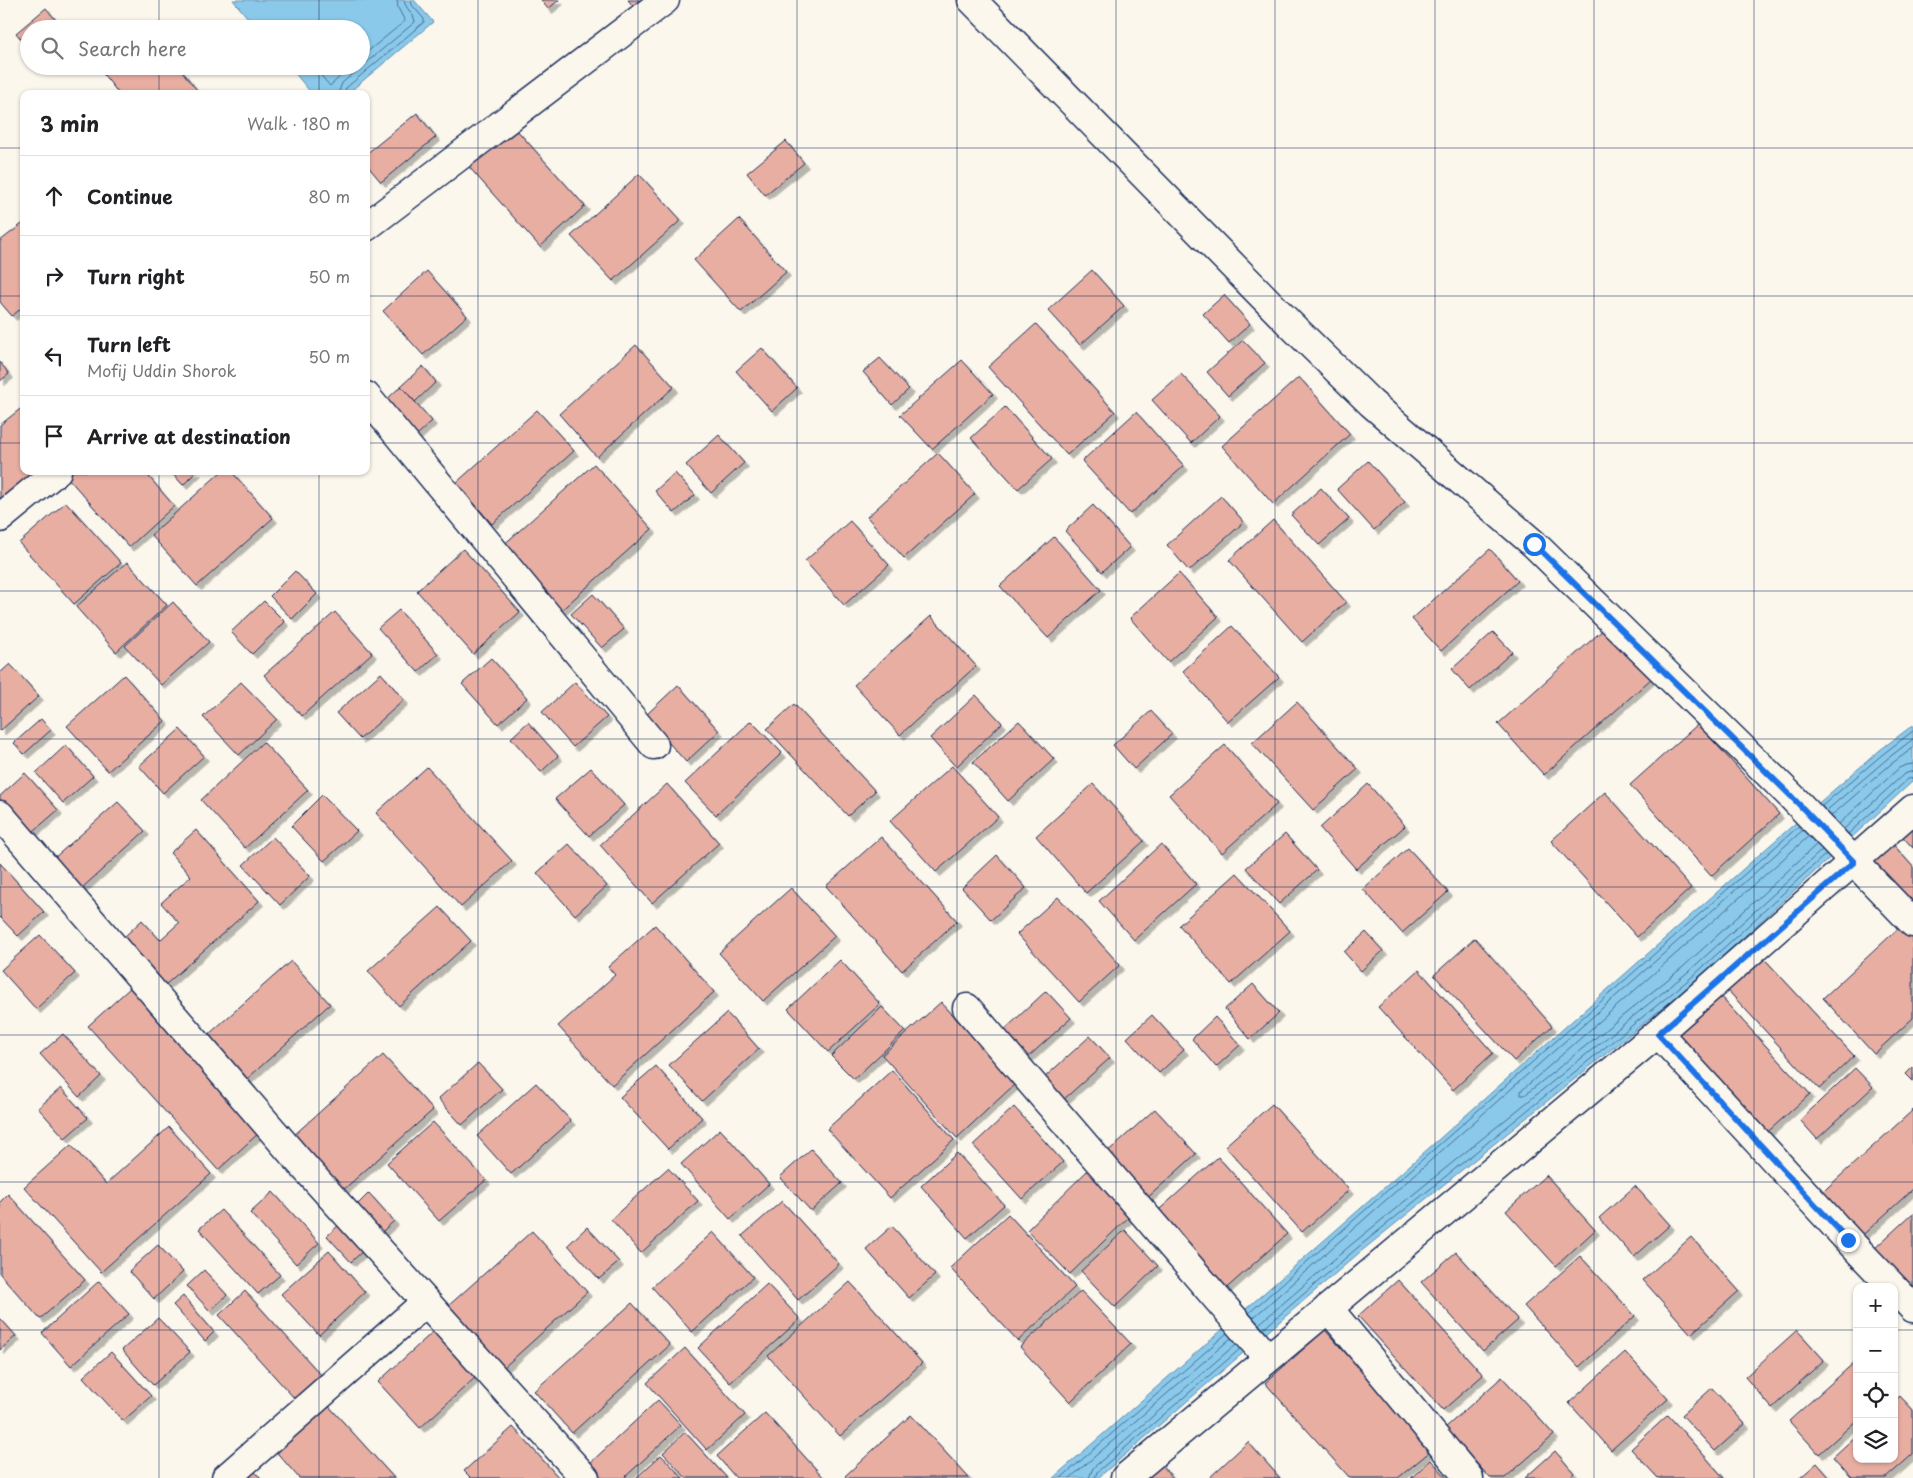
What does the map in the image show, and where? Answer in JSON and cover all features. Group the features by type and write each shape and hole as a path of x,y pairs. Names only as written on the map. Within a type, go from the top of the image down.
{"street":[{"path":"370,224 665,0"},
{"path":"972,0 1351,384 1534,544 1791,796 1913,923"},
{"path":"370,401 654,745"},
{"path":"0,518 52,475"},
{"path":"1125,1478 1658,1034 1913,809"},
{"path":"0,815 298,1160 585,1478"},
{"path":"967,1008 1268,1358"},
{"path":"1658,1034 1889,1283"},
{"path":"1898,1292 1913,1308"},
{"path":"226,1478 426,1302"},
{"path":"1328,1308 1469,1478"}],"water":[{"path":"233,0 414,0 433,22 370,75 370,20 250,20"},
{"path":"296,75 370,75 352,90 309,90"},
{"path":"1913,725 1913,781 1696,981 1359,1253 1098,1478 1053,1478 1393,1180 1769,846 1880,750"}],"building":[{"path":"541,0 559,0 548,9"},
{"path":"628,0 653,0 638,12"},
{"path":"46,8 56,20 32,20"},
{"path":"20,30 20,38 16,33"},
{"path":"104,75 185,75 197,90 116,90"},
{"path":"417,113 436,137 381,182 370,169 370,151"},
{"path":"514,127 585,206 540,247 469,167"},
{"path":"786,141 804,163 765,195 747,173"},
{"path":"639,174 681,220 613,281 571,236"},
{"path":"739,219 786,272 741,312 694,260"},
{"path":"20,226 20,309 12,316 0,302 0,241"},
{"path":"1092,270 1124,306 1080,345 1048,310"},
{"path":"427,271 467,316 423,355 383,311"},
{"path":"1224,295 1250,324 1229,343 1203,314"},
{"path":"1036,324 1115,412 1067,455 988,367"},
{"path":"1243,340 1265,363 1228,396 1207,372"},
{"path":"636,345 674,387 597,457 559,414"},
{"path":"762,348 797,388 772,411 736,371"},
{"path":"880,358 909,389 892,405 863,372"},
{"path":"962,360 993,394 932,449 900,415"},
{"path":"0,362 9,374 0,381"},
{"path":"423,366 436,382 415,402 401,386"},
{"path":"1181,374 1220,416 1191,443 1152,400"},
{"path":"1299,377 1350,434 1273,504 1222,446"},
{"path":"401,386 432,421 415,437 384,402"},
{"path":"1005,407 1052,459 1018,489 971,438"},
{"path":"20,409 20,475 30,475 0,499 0,425"},
{"path":"537,410 574,451 492,524 456,483"},
{"path":"1136,412 1184,466 1130,514 1082,461"},
{"path":"719,435 744,463 711,493 686,465"},
{"path":"938,453 975,494 904,558 867,517"},
{"path":"1368,461 1405,502 1374,530 1337,489"},
{"path":"594,464 652,529 558,613 500,548"},
{"path":"675,473 695,495 674,513 655,491"},
{"path":"69,475 147,475 174,506 129,547 67,477"},
{"path":"174,475 193,475 183,485"},
{"path":"218,475 235,475 273,518 197,586 151,535"},
{"path":"1321,488 1349,519 1319,545 1291,515"},
{"path":"1221,496 1244,522 1189,571 1167,545"},
{"path":"66,502 121,563 74,604 19,543"},
{"path":"1093,505 1130,547 1102,572 1065,531"},
{"path":"1273,520 1346,602 1302,642 1229,560"},
{"path":"850,521 889,565 844,605 805,561"},
{"path":"1054,537 1101,590 1048,638 1000,586"},
{"path":"463,549 520,612 473,654 417,591"},
{"path":"1490,549 1518,581 1441,651 1412,619"},
{"path":"127,562 167,605 116,652 76,607"},
{"path":"295,571 317,594 292,619 270,596"},
{"path":"1179,573 1218,617 1168,662 1130,618"},
{"path":"593,594 624,629 602,648 571,614"},
{"path":"264,601 285,622 252,654 231,632"},
{"path":"173,602 209,642 161,685 125,646"},
{"path":"399,610 438,654 418,672 378,628"},
{"path":"335,612 372,653 302,716 264,675"},
{"path":"931,616 976,666 900,735 854,685"},
{"path":"1232,626 1279,677 1228,722 1183,671"},
{"path":"1606,627 1652,678 1544,775 1498,724"},
{"path":"1493,632 1512,652 1470,690 1452,669"},
{"path":"491,658 527,698 498,724 462,684"},
{"path":"10,664 39,696 0,731 0,673"},
{"path":"381,673 404,700 360,739 336,713"},
{"path":"124,675 165,721 108,771 67,726"},
{"path":"241,682 277,719 239,755 203,717"},
{"path":"575,682 607,717 573,747 542,712"},
{"path":"678,685 719,731 686,762 645,716"},
{"path":"976,695 1002,723 956,767 930,738"},
{"path":"1297,702 1358,769 1313,810 1252,743"},
{"path":"794,704 875,791 848,816 767,729"},
{"path":"1151,711 1172,734 1134,769 1113,745"},
{"path":"41,719 51,730 24,754 14,743"},
{"path":"751,721 782,753 716,815 685,783"},
{"path":"1019,721 1054,759 1008,801 973,762"},
{"path":"528,722 558,756 541,772 511,738"},
{"path":"1698,724 1779,814 1711,876 1630,785"},
{"path":"180,729 204,756 163,793 139,766"},
{"path":"263,742 308,790 245,848 201,800"},
{"path":"66,745 93,776 63,803 36,773"},
{"path":"1225,745 1277,804 1222,853 1169,795"},
{"path":"952,766 998,817 936,872 890,821"},
{"path":"427,767 512,861 461,907 376,813"},
{"path":"591,768 624,805 589,836 555,799"},
{"path":"25,773 58,810 27,837 0,806 0,796"},
{"path":"667,784 719,843 652,903 600,845"},
{"path":"1093,784 1144,841 1086,893 1036,836"},
{"path":"1368,784 1405,826 1356,869 1320,828"},
{"path":"1605,792 1691,888 1637,937 1551,841"},
{"path":"322,795 357,831 324,861 291,826"},
{"path":"118,802 145,831 72,897 45,866"},
{"path":"1913,828 1913,848 1903,837"},
{"path":"196,830 259,901 164,986 122,939 142,920 160,940 179,923 161,903 191,876 170,853"},
{"path":"1285,834 1317,870 1279,904 1246,868"},
{"path":"273,837 310,876 280,905 243,865"},
{"path":"881,837 957,921 902,971 826,886"},
{"path":"1891,842 1913,867 1913,910 1869,860"},
{"path":"569,844 607,886 575,915 537,873"},
{"path":"1161,844 1196,884 1134,940 1099,901"},
{"path":"1408,848 1448,892 1402,933 1363,889"},
{"path":"997,855 1026,888 991,920 962,888"},
{"path":"0,863 44,912 18,936 0,917"},
{"path":"1237,873 1290,931 1231,984 1179,925"},
{"path":"791,888 835,936 763,1001 719,953"},
{"path":"1058,897 1120,965 1079,1002 1017,934"},
{"path":"440,907 471,941 399,1006 368,971"},
{"path":"1903,924 1913,936 1913,1018 1874,1054 1823,998"},
{"path":"655,925 714,992 612,1085 558,1026 615,975 608,967"},
{"path":"1366,932 1383,951 1361,971 1344,952"},
{"path":"40,935 75,973 36,1009 1,970"},
{"path":"1475,938 1552,1026 1514,1061 1434,975"},
{"path":"1757,951 1854,1056 1819,1089 1722,984"},
{"path":"840,960 880,1004 828,1052 788,1009"},
{"path":"291,961 330,1004 247,1079 208,1035"},
{"path":"1419,970 1493,1053 1453,1090 1378,1007"},
{"path":"1253,984 1279,1013 1250,1039 1225,1009"},
{"path":"130,988 260,1132 218,1170 88,1026"},
{"path":"1046,991 1071,1018 1026,1059 1002,1032"},
{"path":"1719,995 1810,1094 1762,1137 1671,1039"},
{"path":"941,1002 1015,1084 957,1138 882,1055"},
{"path":"882,1007 905,1031 854,1079 831,1056"},
{"path":"727,1013 759,1049 702,1101 669,1065"},
{"path":"1152,1015 1184,1050 1159,1073 1127,1038"},
{"path":"1215,1017 1240,1045 1216,1067 1192,1039"},
{"path":"63,1034 101,1076 79,1097 40,1054"},
{"path":"1090,1036 1110,1058 1063,1100 1044,1078"},
{"path":"383,1055 433,1110 342,1191 293,1136"},
{"path":"478,1063 502,1089 462,1125 438,1099"},
{"path":"656,1066 702,1118 668,1149 620,1097"},
{"path":"1913,1067 1913,1081 1906,1074"},
{"path":"1855,1068 1873,1087 1817,1139 1800,1120"},
{"path":"892,1070 954,1140 890,1198 827,1129"},
{"path":"536,1083 571,1121 511,1174 477,1136"},
{"path":"61,1088 88,1118 65,1138 38,1108"},
{"path":"1272,1104 1349,1190 1302,1232 1225,1146"},
{"path":"1014,1107 1063,1162 1022,1199 973,1145"},
{"path":"1155,1109 1196,1154 1145,1200 1104,1155"},
{"path":"1913,1110 1913,1189 1855,1242 1816,1198"},
{"path":"433,1122 486,1180 439,1221 387,1163"},
{"path":"169,1127 211,1174 101,1272 24,1187 71,1145 106,1184"},
{"path":"720,1129 769,1184 730,1219 681,1164"},
{"path":"811,1149 842,1183 811,1211 780,1177"},
{"path":"957,1153 1004,1205 967,1238 921,1186"},
{"path":"1218,1157 1287,1234 1220,1294 1151,1217"},
{"path":"668,1168 698,1201 641,1253 611,1219"},
{"path":"1090,1168 1134,1212 1070,1274 1027,1230"},
{"path":"1546,1175 1595,1230 1556,1266 1506,1211"},
{"path":"1635,1186 1670,1225 1634,1257 1599,1218"},
{"path":"273,1192 319,1243 296,1264 250,1213"},
{"path":"369,1193 394,1221 374,1239 350,1212"},
{"path":"8,1194 85,1280 40,1319 0,1274 0,1202"},
{"path":"782,1201 839,1264 798,1300 742,1236"},
{"path":"221,1210 280,1275 258,1294 199,1229"},
{"path":"1913,1213 1913,1292 1874,1249"},
{"path":"1008,1214 1075,1287 1018,1341 950,1268"},
{"path":"341,1223 365,1249 351,1262 327,1236"},
{"path":"892,1226 935,1275 909,1298 866,1249"},
{"path":"587,1227 619,1262 599,1279 568,1245"},
{"path":"1125,1230 1158,1266 1115,1307 1081,1271"},
{"path":"532,1231 587,1292 502,1369 447,1307"},
{"path":"713,1232 753,1277 692,1332 652,1287"},
{"path":"1691,1237 1739,1291 1691,1334 1643,1280"},
{"path":"158,1245 183,1272 154,1299 129,1271"},
{"path":"329,1251 365,1292 319,1335 281,1294"},
{"path":"1456,1252 1518,1320 1483,1351 1421,1282"},
{"path":"1580,1256 1635,1316 1579,1367 1524,1306"},
{"path":"204,1270 227,1295 210,1311 187,1286"},
{"path":"1398,1280 1483,1375 1443,1410 1358,1316"},
{"path":"99,1281 129,1314 71,1366 42,1333"},
{"path":"850,1282 922,1363 840,1436 768,1356"},
{"path":"767,1284 800,1319 730,1383 698,1348"},
{"path":"245,1291 321,1375 295,1399 219,1315"},
{"path":"1081,1291 1131,1344 1070,1402 1020,1347"},
{"path":"183,1296 214,1332 205,1341 173,1305"},
{"path":"632,1303 670,1345 572,1433 534,1391"},
{"path":"0,1318 16,1336 0,1350"},
{"path":"158,1318 190,1352 153,1385 122,1350"},
{"path":"436,1329 478,1375 420,1428 378,1382"},
{"path":"1325,1330 1432,1450 1398,1478 1350,1478 1265,1383"},
{"path":"1797,1330 1824,1360 1772,1408 1745,1377"},
{"path":"685,1348 745,1415 707,1450 647,1383"},
{"path":"111,1352 151,1396 123,1421 83,1377"},
{"path":"1625,1352 1668,1399 1611,1450 1569,1403"},
{"path":"1853,1364 1853,1424 1819,1454 1789,1421"},
{"path":"1502,1377 1554,1435 1505,1478 1490,1478 1445,1428"},
{"path":"1712,1388 1745,1424 1715,1451 1682,1415"},
{"path":"1900,1396 1913,1410 1913,1454 1886,1478 1852,1478 1833,1457 1853,1439 1853,1463 1898,1463 1898,1398"},
{"path":"658,1400 681,1425 624,1478 602,1478 589,1464"},
{"path":"324,1401 394,1478 299,1478 272,1447"},
{"path":"765,1413 824,1478 736,1478 717,1456"},
{"path":"911,1415 969,1478 847,1478 845,1476"},
{"path":"1668,1415 1724,1478 1658,1478 1631,1449"},
{"path":"513,1427 559,1478 471,1478 464,1471"},
{"path":"685,1432 727,1478 686,1478 663,1453"},
{"path":"1248,1442 1280,1478 1209,1478"},
{"path":"1555,1451 1574,1473 1569,1478 1525,1478"},
{"path":"661,1455 683,1478 636,1478"},
{"path":"1154,1457 1173,1478 1130,1478"},
{"path":"1431,1460 1447,1478 1411,1478"},
{"path":"1817,1463 1830,1478 1800,1478"},
{"path":"254,1471 261,1478 246,1478"}],"route":[{"path":"1534,544 1791,796 1854,862 1658,1034 1848,1240"}]}
